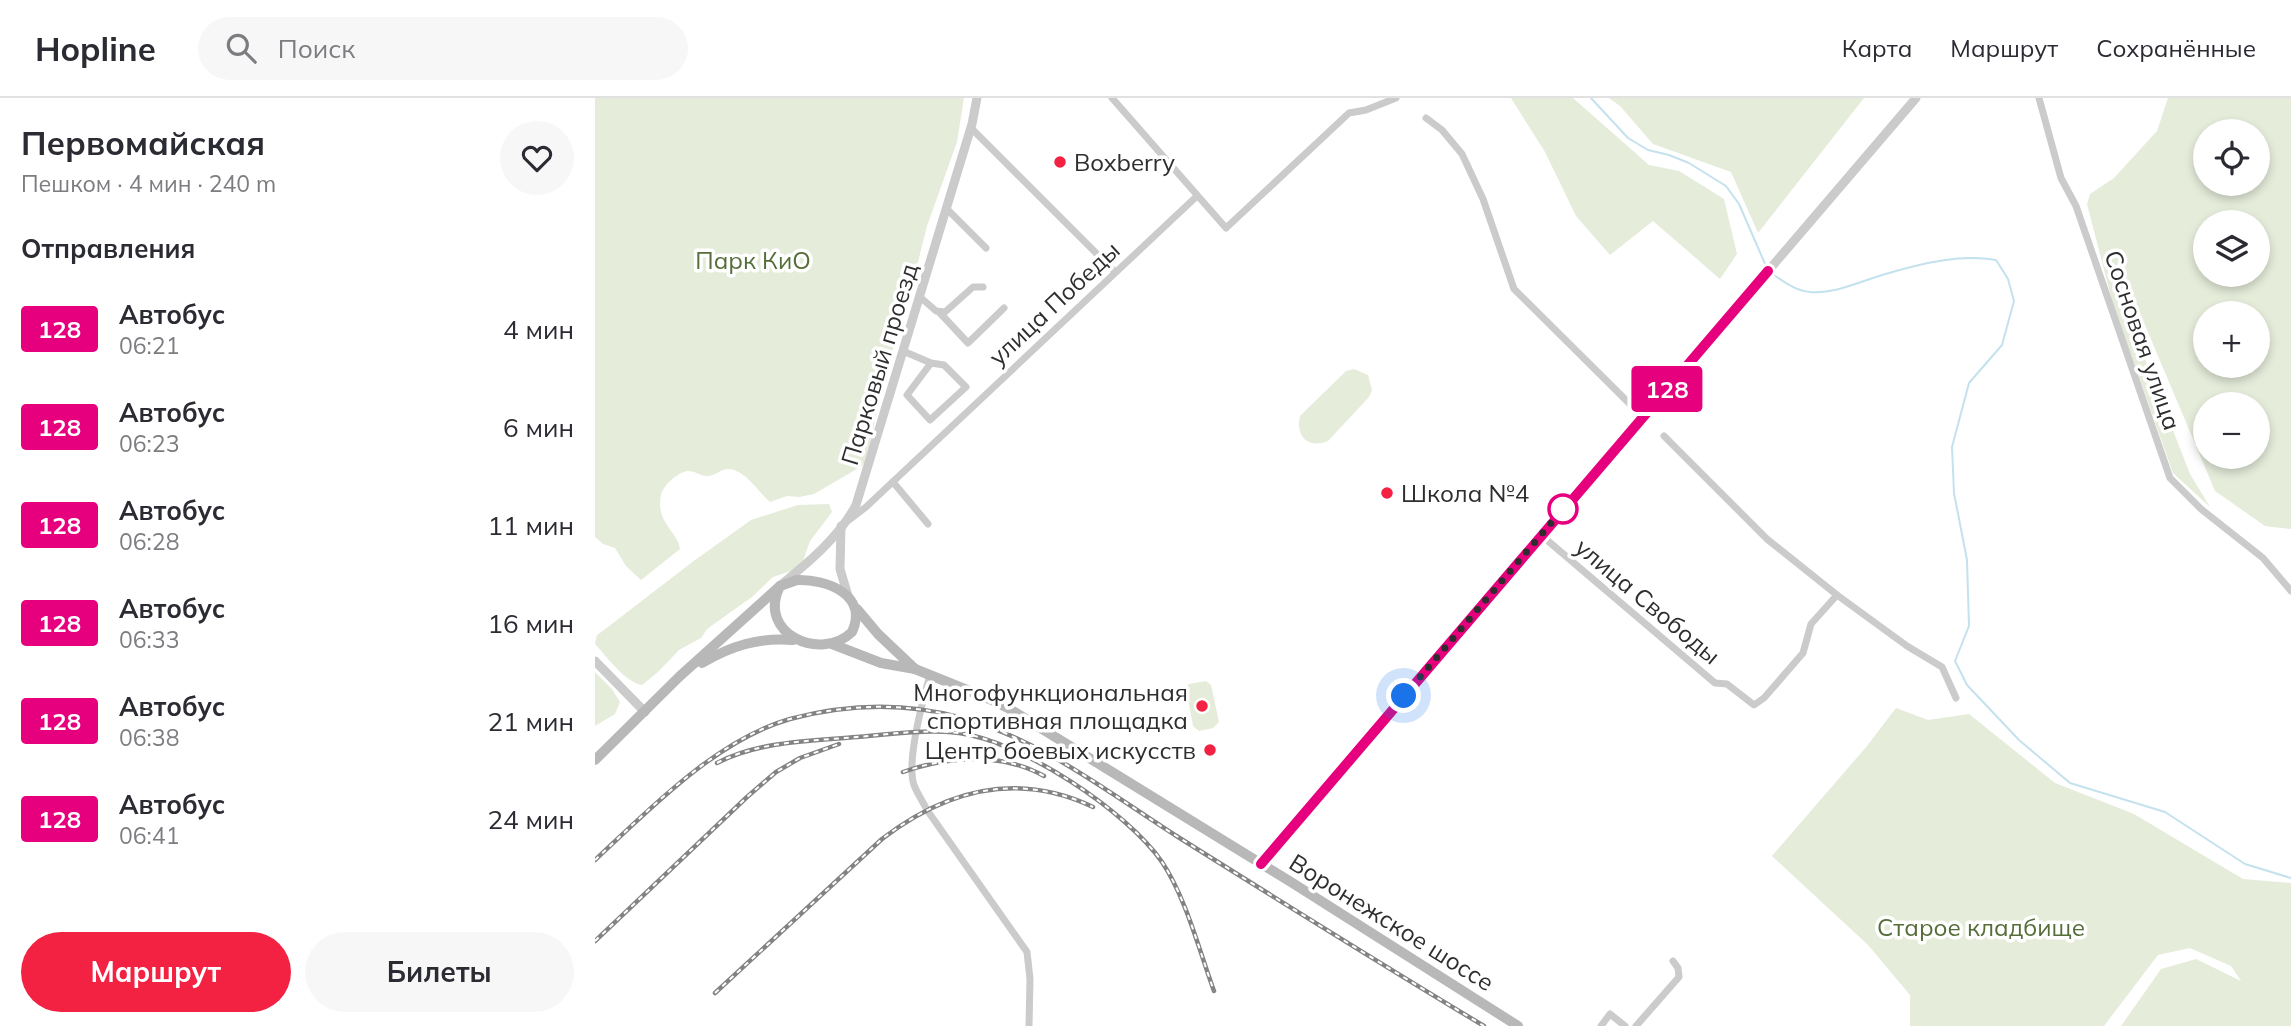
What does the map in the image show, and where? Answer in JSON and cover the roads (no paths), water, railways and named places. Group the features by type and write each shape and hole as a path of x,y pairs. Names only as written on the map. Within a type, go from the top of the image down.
{"main road":[{"path":"595,760 680,676 780,586 797,580 821,582 838,590 853,603 857,615 852,632 832,644 776,639 734,646 680,676"},
{"path":"780,586 774,599 776,617 786,633 800,640"},
{"name":"Воронежское шоссе","path":"853,603 878,634 915,669"},
{"name":"Воронежское шоссе","path":"832,644 881,663 915,669 1008,708 1518,1026"}],"street":[{"name":"Парковый проезд","path":"780,586 811,559 856,505 971,128 977,98"},
{"path":"1112,98 1226,228 1349,113 1366,110 1396,98"},
{"path":"1261,864 1916,98"},
{"name":"Сосновая улица","path":"2039,98 2061,178 2076,206 2170,478 2201,509 2263,558 2291,591"},
{"path":"1426,118 1442,130 1462,154 1483,199 1514,289 1643,417"},
{"path":"971,128 1115,272"},
{"name":"улица Победы","path":"841,526 875,499 1197,196"},
{"path":"946,208 986,248"},
{"path":"940,313 945,312 973,287 983,287"},
{"path":"919,296 940,313 968,343 1004,308"},
{"path":"903,351 931,363 944,365 966,387 930,420 907,395 931,363"},
{"path":"1664,436 1767,539 1906,646 1941,667 1956,698"},
{"path":"893,482 928,524"},
{"name":"Парковый проезд","path":"841,526 840,569 843,584 853,603"},
{"name":"улица Свободы","path":"1541,536 1715,683 1727,684 1754,705 1764,698 1803,653 1811,624 1837,595"},
{"path":"595,661 645,712"},
{"path":"930,676 913,756 913,784 927,810 1027,952 1030,979 1029,1026"},
{"path":"1636,1026 1679,977 1673,961"},
{"path":"1601,1026 1610,1014 1625,1026"}],"waterway":[{"path":"1591,98 1628,138 1648,150 1689,163 1726,186 1739,204 1766,266"},
{"path":"1771,273 1799,290 1820,292 1840,289 1929,263 1969,258 1996,260 2008,279 2014,301 2002,345 1969,383 1952,447 1954,493 1967,560 1969,626 1955,661 1967,685 2019,740 2070,783 2165,812 2245,864 2291,878"}],"railway":[{"path":"595,860 685,778 710,759 763,729 811,714 854,708 898,707 941,713 1020,740 1074,769 1254,885 1484,1026"},
{"path":"717,763 750,750 785,743 895,733 959,733 1012,749 1071,781 1124,821 1146,842 1171,876 1214,991"},
{"path":"595,941 776,772 800,758 839,744"},
{"path":"903,772 938,763 974,759 1010,763 1044,776"},
{"path":"715,993 882,839 931,808 983,791 1010,788 1065,796 1093,807"}],"place":[{"name":"Boxberry","path":"1060,162"},
{"name":"Школа №4","path":"1387,493"},
{"name":"Многофункциональная спортивная площадка","path":"1202,706"},
{"name":"Центр боевых искусств","path":"1210,750"}],"park label":[{"name":"Парк КиО","path":"753,260"},
{"name":"Старое кладбище","path":"1981,927"}]}
